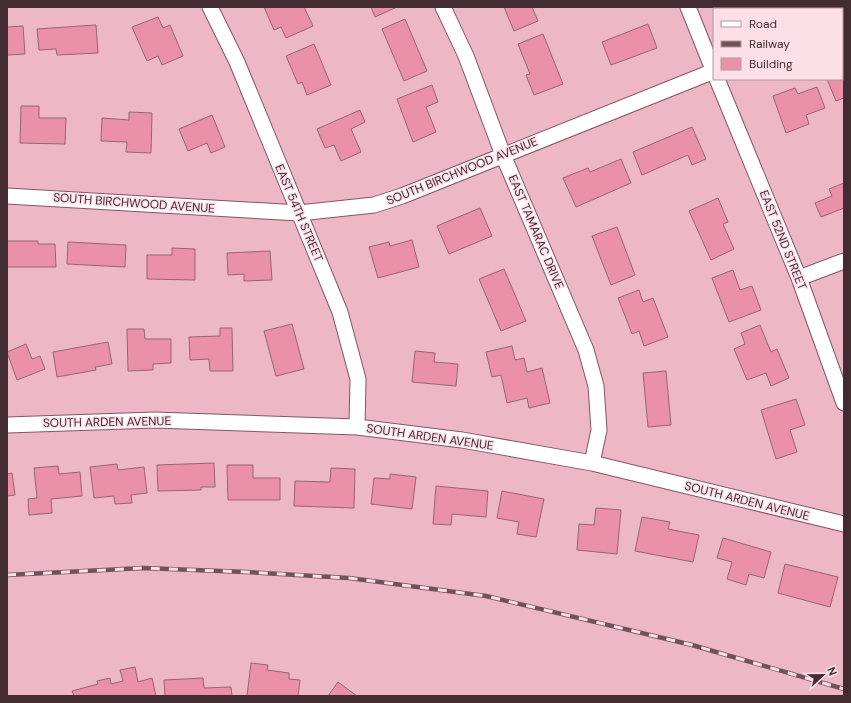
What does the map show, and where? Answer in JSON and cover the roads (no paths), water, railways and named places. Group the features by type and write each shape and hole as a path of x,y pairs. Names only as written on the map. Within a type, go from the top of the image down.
{"street":[{"name":"EAST 54TH STREET","path":"210,7 237,62 340,312 358,379 357,427"},
{"name":"EAST TAMARAC DRIVE","path":"443,7 466,56 503,155 586,350 596,386 599,430 592,463"},
{"path":"688,7 713,70"},
{"name":"SOUTH BIRCHWOOD AVENUE","path":"7,196 299,213 374,205 402,196 713,72"},
{"name":"EAST 52ND STREET","path":"717,80 799,278 844,403"},
{"path":"799,278 844,261"},
{"name":"SOUTH ARDEN AVENUE","path":"7,425 155,420 357,427 462,440 592,463 844,524"}],"railway":[{"path":"7,575 143,568 246,572 349,578 486,596 692,645 844,689"}]}
